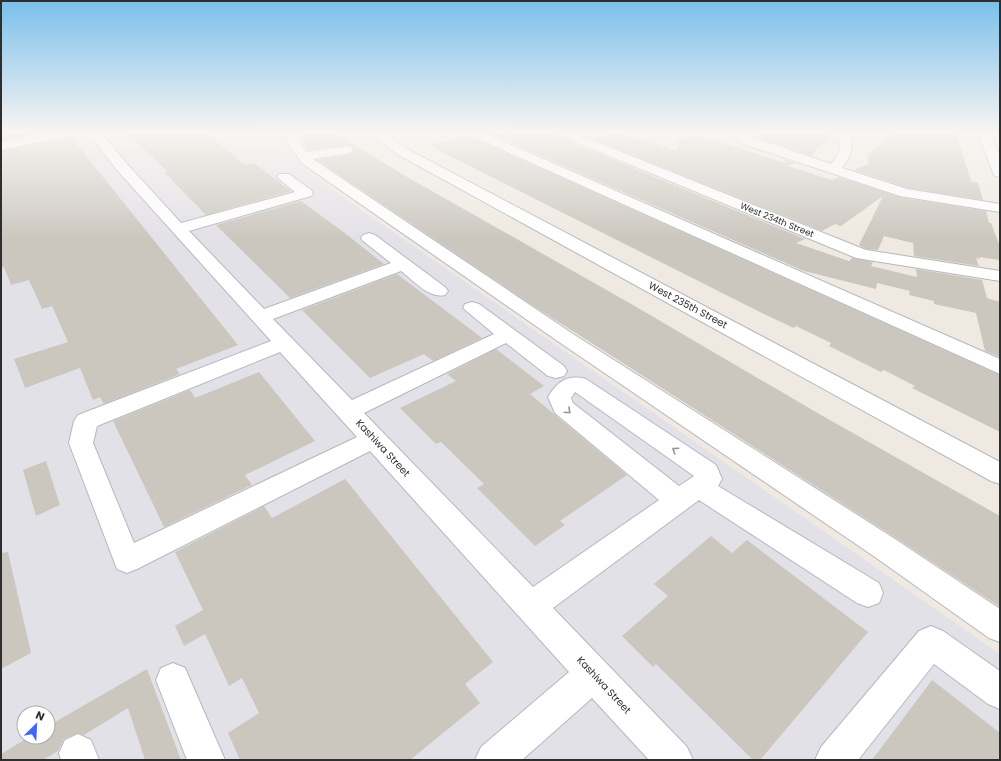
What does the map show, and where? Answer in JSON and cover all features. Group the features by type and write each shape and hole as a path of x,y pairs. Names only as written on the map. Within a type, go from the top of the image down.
{"street":[{"name":"Kashiwa Street","path":"123,169 284,343 674,760"},
{"path":"321,169 386,215 566,338 792,486 1000,627"},
{"name":"West 235th Street","path":"434,169 1000,474"},
{"path":"554,169 1000,367"},
{"name":"West 234th Street","path":"657,169 862,254 1000,276"},
{"path":"834,169 905,193 1000,208"},
{"path":"178,229 306,193 284,177"},
{"path":"369,238 439,291"},
{"path":"260,317 403,264"},
{"path":"472,308 556,371"},
{"path":"348,411 507,335"},
{"path":"284,343 86,421 81,443 127,560 374,439"},
{"path":"694,487 578,384 568,386 559,397 563,407 694,487 868,593"},
{"path":"530,606 694,487"},
{"path":"834,760 930,642 1000,692"},
{"path":"494,760 593,674"},
{"path":"173,680 206,760"}],"shaded area":[{"path":"1,169 306,169 314,177 1000,654 1000,760 1,760"}],"building":[{"path":"1,169 96,169 238,345 176,369 180,374 104,404 100,397 93,400 80,368 25,388 14,359 68,342 52,306 42,309 29,280 11,285 4,267 1,268"},
{"path":"164,169 261,169 291,191 206,215 165,173 168,172"},
{"path":"330,169 393,169 633,305 821,415 1000,516 1000,607 896,538 529,303"},
{"path":"475,169 541,169 1000,375 1000,432 912,388 915,386 884,370 881,372 829,346 831,343 796,326 794,328"},
{"path":"569,169 634,169 805,239 796,243 849,261 852,258 873,262 871,266 917,277 916,269 982,280 987,298 1000,302 1000,357 985,351 976,313 934,304 934,301 909,295 910,291 877,283 876,289 804,271"},
{"path":"666,169 796,169 832,180 839,177 900,197 986,211 989,223 991,223 1000,247 1000,260 979,257 980,259 976,258 979,266 914,256 913,243 884,236 878,250 866,249 859,245 883,196 841,226 835,224 822,231"},
{"path":"857,169 967,169 971,181 978,183 983,200 907,188 854,170"},
{"path":"301,201 384,264 290,298 216,225"},
{"path":"397,274 482,338 433,361 424,354 370,378 302,310"},
{"path":"496,349 544,386 530,394 627,475 560,521 565,525 535,546 477,488 484,484 441,442 436,444 400,408 456,381 447,374"},
{"path":"259,372 315,441 245,475 252,485 164,527 113,421 190,390 195,398"},
{"path":"46,461 60,505 36,516 23,470"},
{"path":"345,479 493,662 465,684 480,703 410,760 240,760 228,733 259,713 242,678 229,686 205,634 184,646 175,626 203,610 175,552 264,506 272,518"},
{"path":"711,536 732,553 747,540 868,632 760,760 753,760 656,664 653,667 622,636 668,596 654,584"},
{"path":"8,552 31,653 1,669 1,553"},
{"path":"147,669 181,760 145,760 128,708 84,735 77,733 64,739 58,751 43,760 1,760 1,754 16,745 56,745 56,721"},
{"path":"932,680 1000,733 1000,760 872,760"}]}
